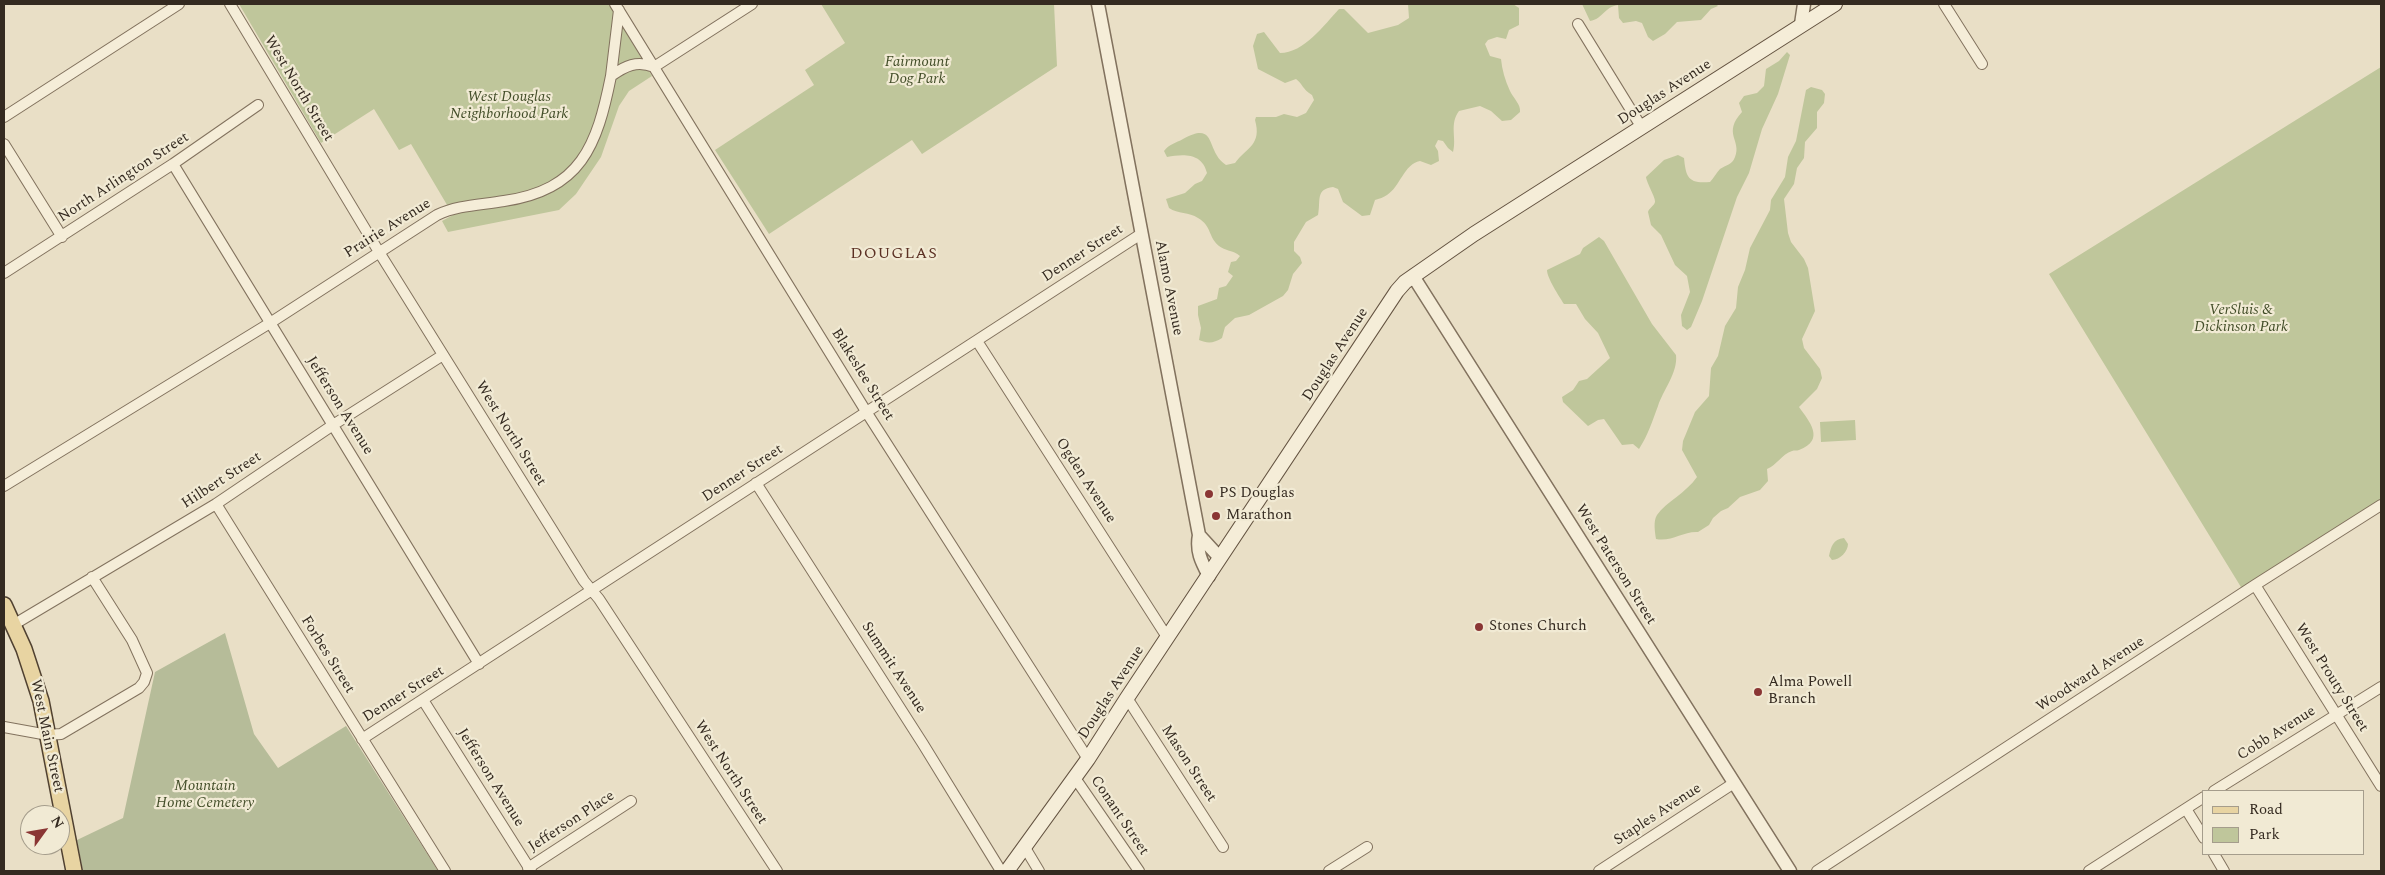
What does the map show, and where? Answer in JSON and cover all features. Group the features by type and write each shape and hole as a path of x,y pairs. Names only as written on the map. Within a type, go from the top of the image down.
{"main road":[{"name":"Douglas Avenue","path":"1007,871 1088,759 1126,698 1397,291 1414,276 1474,234 1835,4"},
{"name":"West Main Street","path":"4,604 36,684 48,735 74,871"}],"street":[{"path":"4,117 178,4"},
{"name":"West North Street","path":"230,4 379,252 591,590 777,871"},
{"path":"611,76 630,65 643,63 654,67 752,4"},
{"name":"Alamo Avenue","path":"1098,4 1199,535 1197,546 1208,576"},
{"path":"1801,24 1804,4"},
{"path":"1944,4 1982,64"},
{"name":"Prairie Avenue","path":"4,486 270,323 449,209 541,193 567,177 586,153 594,137 611,76 617,7"},
{"name":"Blakeslee Street","path":"617,7 867,413 1088,759"},
{"path":"1578,24 1642,128"},
{"name":"North Arlington Street","path":"4,272 62,237 258,104"},
{"path":"4,144 62,237"},
{"name":"Jefferson Avenue","path":"172,164 479,664"},
{"name":"Denner Street","path":"362,739 1141,234"},
{"name":"West Paterson Street","path":"1414,276 1790,871"},
{"name":"Ogden Avenue","path":"977,341 1167,637"},
{"name":"Hilbert Street","path":"13,625 216,504 333,425 443,355"},
{"name":"Summit Avenue","path":"756,483 923,744 1001,871"},
{"name":"Forbes Street","path":"216,504 445,871"},
{"name":"Woodward Avenue","path":"1817,871 2381,505"},
{"path":"1199,535 1220,558"},
{"path":"7,727 48,735 61,734 132,692 144,682 147,673 145,666 132,640 92,577"},
{"name":"West Prouty Street","path":"2255,585 2381,786"},
{"name":"Cobb Avenue","path":"2216,790 2381,687"},
{"name":"Mason Street","path":"1126,698 1223,847"},
{"name":"Jefferson Avenue","path":"424,700 530,869"},
{"name":"Conant Street","path":"1075,778 1090,796 1138,871"},
{"name":"Staples Avenue","path":"1599,871 1734,783"},
{"path":"2094,870 2202,799"},
{"name":"Jefferson Place","path":"530,869 631,801"},
{"path":"2186,809 2202,835"},
{"path":"1024,846 1039,871"},
{"path":"1329,871 1367,847"},
{"path":"2215,855 2224,871"}],"green space":[{"name":"West Douglas Neighborhood Park","path":"239,4 609,4 652,76 629,91 619,106 601,157 576,194 559,210 448,232 442,221 453,215 411,144 399,150 374,109 321,143"},
{"name":"Fairmount Dog Park","path":"821,4 1054,4 1057,66 922,154 912,140 769,234 715,150 814,85 805,70 845,43"},
{"path":"1408,4 1513,4 1519,8 1519,25 1509,30 1506,39 1497,37 1488,40 1485,44 1490,56 1501,59 1507,83 1520,112 1511,120 1502,121 1491,111 1480,106 1459,111 1454,121 1453,152 1443,141 1438,140 1435,146 1438,151 1439,161 1431,165 1420,161 1410,166 1391,191 1375,200 1370,215 1362,216 1343,202 1338,189 1333,187 1323,190 1320,196 1318,215 1306,222 1294,242 1294,251 1300,257 1302,263 1293,274 1288,290 1283,296 1249,315 1235,318 1225,327 1222,338 1219,340 1205,342 1199,340 1201,328 1198,306 1217,299 1219,288 1226,286 1233,276 1228,272 1231,262 1236,261 1240,256 1219,246 1213,239 1206,224 1198,218 1169,208 1166,199 1185,193 1195,184 1202,181 1207,173 1205,166 1197,158 1186,155 1167,157 1164,151 1170,145 1194,134 1202,133 1210,140 1215,153 1226,165 1235,163 1255,140 1257,135 1256,117 1276,117 1284,114 1297,117 1306,113 1314,100 1312,95 1296,79 1285,83 1258,69 1253,46 1257,34 1264,32 1280,53 1289,52 1313,37 1339,9 1344,9 1368,33 1398,25 1409,18"},
{"path":"1582,4 1716,4 1718,6 1711,9 1701,20 1677,22 1665,34 1653,41 1648,37 1642,23 1636,21 1623,23 1619,18 1618,5 1613,6 1598,18 1590,21"},
{"path":"1787,52 1790,55 1778,94 1762,129 1749,173 1737,197 1702,301 1691,327 1687,330 1682,326 1681,315 1690,292 1687,276 1675,265 1661,235 1651,225 1648,212 1655,200 1646,177 1664,160 1678,155 1684,158 1687,174 1690,178 1697,182 1710,182 1720,169 1734,160 1736,146 1733,126 1742,112 1739,103 1744,96 1757,93 1764,86 1766,69 1779,61"},
{"name":"VerSluis & Dickinson Park","path":"2381,67 2381,505 2244,592 2049,274"},
{"path":"1811,87 1822,90 1825,94 1824,103 1817,112 1817,128 1805,142 1804,158 1797,168 1794,184 1784,199 1788,233 1791,242 1804,259 1808,268 1815,311 1802,339 1804,348 1820,369 1822,378 1817,389 1799,407 1811,424 1814,436 1807,446 1788,452 1767,469 1768,481 1760,490 1740,497 1713,518 1709,525 1698,532 1662,540 1656,539 1655,523 1657,515 1697,477 1682,450 1683,441 1695,412 1709,396 1711,368 1718,356 1725,326 1736,308 1738,287 1745,270 1750,248 1770,210 1771,200 1785,177 1788,157 1796,141 1806,90"},
{"path":"1599,237 1604,241 1652,324 1676,355 1673,375 1639,449 1633,444 1622,445 1604,419 1588,426 1563,402 1562,397 1573,390 1579,381 1587,379 1610,358 1598,333 1585,319 1576,304 1564,304 1551,282 1547,270 1580,254 1583,248"},
{"path":"1855,420 1856,440 1821,442 1820,422"},
{"path":"1844,538 1848,544 1847,549 1841,557 1832,560 1829,556 1833,544 1837,540"},
{"name":"Mountain Home Cemetery","path":"225,633 254,734 278,768 346,726 438,871 83,871 77,840 123,818 155,672"}],"place":[{"name":"PS Douglas","path":"1209,494"},
{"name":"Marathon","path":"1216,516"},
{"name":"Stones Church","path":"1479,627"},
{"name":"Alma Powell Branch","path":"1758,692"}],"district":[{"name":"DOUGLAS","path":"894,255"}]}
